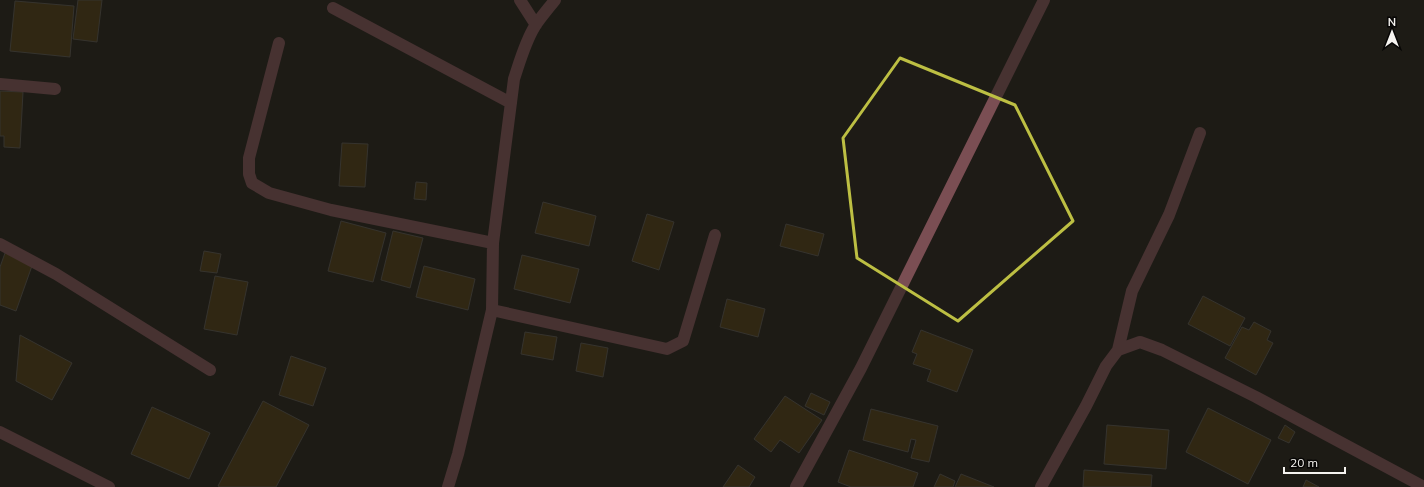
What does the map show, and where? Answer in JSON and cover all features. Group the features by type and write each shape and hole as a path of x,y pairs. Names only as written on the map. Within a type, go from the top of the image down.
{"street":[{"path":"520,0 536,25"},
{"path":"448,487 458,454 492,310 493,243 514,79 529,38 536,25 555,0"},
{"path":"796,487 861,368 1044,0"},
{"path":"333,8 511,103"},
{"path":"279,43 249,158 249,174 252,183 269,193 331,210 493,243"},
{"path":"0,84 55,89"},
{"path":"1041,487 1086,406 1106,366 1118,350 1132,291 1169,215 1200,133"},
{"path":"492,310 667,349 683,341 715,235"},
{"path":"0,244 56,274 210,370"},
{"path":"1118,350 1140,342 1162,350 1256,397 1424,487"},
{"path":"0,432 109,487"}],"highlighted area":[{"path":"900,58 1015,105 1073,221 958,321 857,258 843,138"}],"building":[{"path":"78,0 102,0 97,42 73,39"},
{"path":"15,1 74,6 70,57 10,51"},
{"path":"0,91 23,92 20,148 4,147 4,136 0,136"},
{"path":"342,143 368,144 365,187 339,186"},
{"path":"416,182 427,183 426,200 414,199"},
{"path":"543,202 596,216 589,246 535,233"},
{"path":"647,214 674,222 659,270 632,261"},
{"path":"341,221 386,233 373,282 328,271"},
{"path":"786,224 824,234 818,256 780,246"},
{"path":"393,231 423,238 410,288 381,280"},
{"path":"204,251 221,254 217,273 200,271"},
{"path":"5,253 33,263 16,311 0,305 0,267"},
{"path":"522,255 579,269 570,303 514,289"},
{"path":"424,266 475,279 468,310 416,297"},
{"path":"215,276 248,282 237,335 204,329"},
{"path":"1203,296 1245,318 1230,346 1188,324"},
{"path":"727,299 765,309 758,337 720,327"},
{"path":"1254,322 1271,331 1267,340 1273,343 1256,375 1225,358 1242,327 1249,330"},
{"path":"921,330 973,350 957,392 927,381 931,370 913,364 917,354 912,352"},
{"path":"525,332 557,337 553,360 521,354"},
{"path":"20,335 72,363 52,400 16,381"},
{"path":"581,343 608,348 603,377 576,371"},
{"path":"291,356 326,368 313,406 279,395"},
{"path":"811,393 830,402 824,415 805,406"},
{"path":"785,396 822,420 799,453 780,440 771,452 754,439"},
{"path":"263,401 309,425 276,487 218,486"},
{"path":"152,407 210,433 189,479 131,454"},
{"path":"1208,408 1271,440 1248,484 1186,452"},
{"path":"871,409 938,426 929,462 911,458 916,440 911,439 908,452 863,440"},
{"path":"1107,425 1169,430 1166,469 1104,464"},
{"path":"1285,425 1295,432 1289,443 1278,438"},
{"path":"849,450 918,473 913,487 851,487 838,482"},
{"path":"738,465 755,477 749,487 723,487"},
{"path":"1084,470 1152,475 1151,487 1083,487"},
{"path":"940,474 955,481 953,487 934,487"},
{"path":"961,474 994,487 955,487"},
{"path":"1306,480 1319,487 1303,487"}]}
